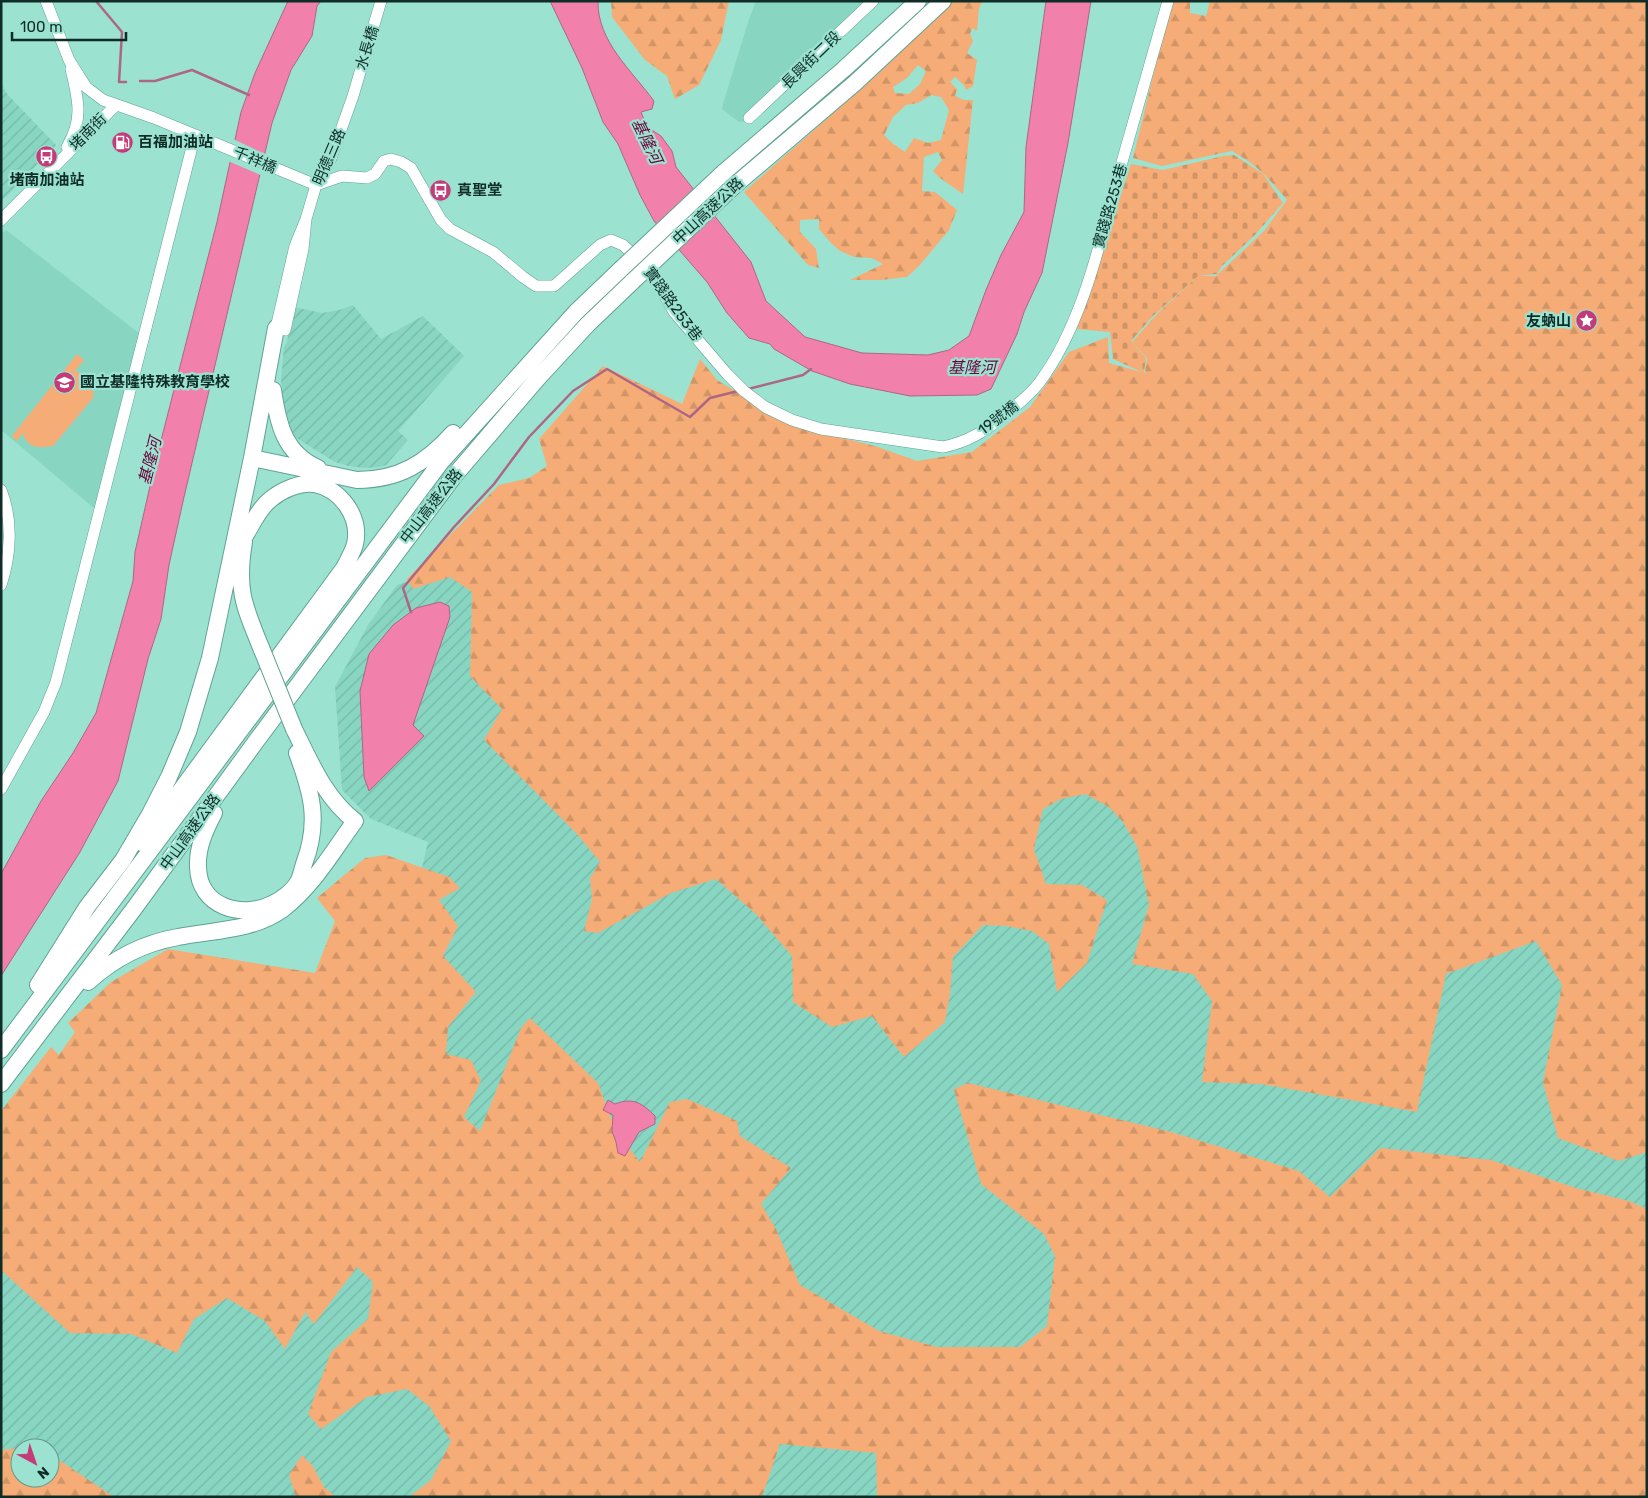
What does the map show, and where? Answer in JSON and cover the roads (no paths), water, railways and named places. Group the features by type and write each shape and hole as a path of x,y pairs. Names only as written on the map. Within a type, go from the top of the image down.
{"highway":[{"name":"中山高速公路","path":"1,1050 441,462 576,312 723,173 844,69 918,1"},
{"name":"中山高速公路","path":"1,1084 133,910 454,476 538,378 575,338 633,281 734,186 855,82 943,1"},
{"path":"257,459 357,480 375,480 392,476 425,460 443,444 520,362 576,312"},
{"path":"257,740 246,766 204,830 198,868 202,883 216,902 227,908 242,911 261,910 280,901 297,884 308,853 313,831 313,812 291,731 259,652 241,620 233,590 232,574 273,390 280,329"},
{"path":"257,459 280,329"},
{"path":"273,390 281,431 290,445 300,457 334,475"},
{"path":"1,1036 34,991 344,568 355,544 355,523 351,510 334,493 313,484 293,487 272,498 241,535 210,658 188,732 169,777 150,814 122,860 87,907 34,991"},
{"path":"1,1089 82,987 103,968 125,955 146,946 176,937 245,926 265,918 282,910 310,883 355,821 338,806 325,790 291,731"}],"street":[{"path":"46,1 69,60"},
{"name":"水長橋","path":"353,96 381,1"},
{"name":"長興街二段","path":"749,118 874,1"},
{"name":"實踐路253巷","path":"1024,398 1038,384 1055,358 1076,315 1093,267 1168,1"},
{"name":"千祥橋","path":"69,60 86,87 103,100 154,118 316,185"},
{"name":"堵南街","path":"60,160 74,136 79,112 69,60"},
{"name":"明德三路","path":"280,329 295,246 306,220 316,185 331,158 353,96"},
{"name":"堵南街","path":"1,220 116,105"},
{"path":"1,789 44,712 56,682 192,147"},
{"name":"實踐路253巷","path":"316,185 342,176 367,178 375,174 384,161 391,159 401,162 411,168 441,220 450,229 494,252 522,277 536,286 554,286 600,245 611,240 623,245 651,271 674,312 727,374 764,407 792,420 822,429 943,447"},
{"name":"19號橋","path":"943,447 960,444 990,428 1024,398"},
{"path":"1,490 5,498 10,544 6,571 1,585"}],"water":[{"name":"基隆河","path":"288,1 321,1 317,6 312,36 291,70 272,123 184,497 169,565 161,619 148,659 118,781 80,852 1,976 1,874 41,801 73,753 96,713 133,581 135,552 156,460 217,222 241,112 255,73"},
{"name":"基隆河","path":"550,1 598,1 599,16 609,42 626,67 654,101 652,109 641,112 647,127 661,136 672,151 676,167 751,262 766,301 805,337 862,353 928,355 949,350 969,336 1001,255 1024,212 1026,147 1046,1 1091,1 1068,143 1042,273 1024,312 1017,334 991,389 977,395 910,396 850,384 812,371 774,349 770,344 749,338 727,313 707,282 654,221 640,195 618,144 603,122 582,68"},
{"path":"440,602 449,606 450,617 413,725 424,736 369,791 364,777 360,691 369,654 393,625 416,608"},
{"path":"608,1100 615,1104 627,1101 637,1102 655,1116 655,1124 639,1132 625,1156 618,1153 612,1131 613,1115 603,1110"}],"waterway":[{"path":"96,1 122,32 119,82 126,82"},
{"path":"140,81 155,81 192,70 249,95"},
{"path":"411,612 403,588 454,527 494,484 529,437 573,391 607,369 690,417 710,398 738,391"},
{"path":"748,389 803,375 811,369"}],"place":[{"name":"百福加油站","path":"122,142"},
{"name":"堵南加油站","path":"47,157"},
{"name":"真聖堂","path":"441,190"},
{"name":"友蚋山","path":"1587,321"},
{"name":"國立基隆特殊教育學校","path":"64,382"}]}
